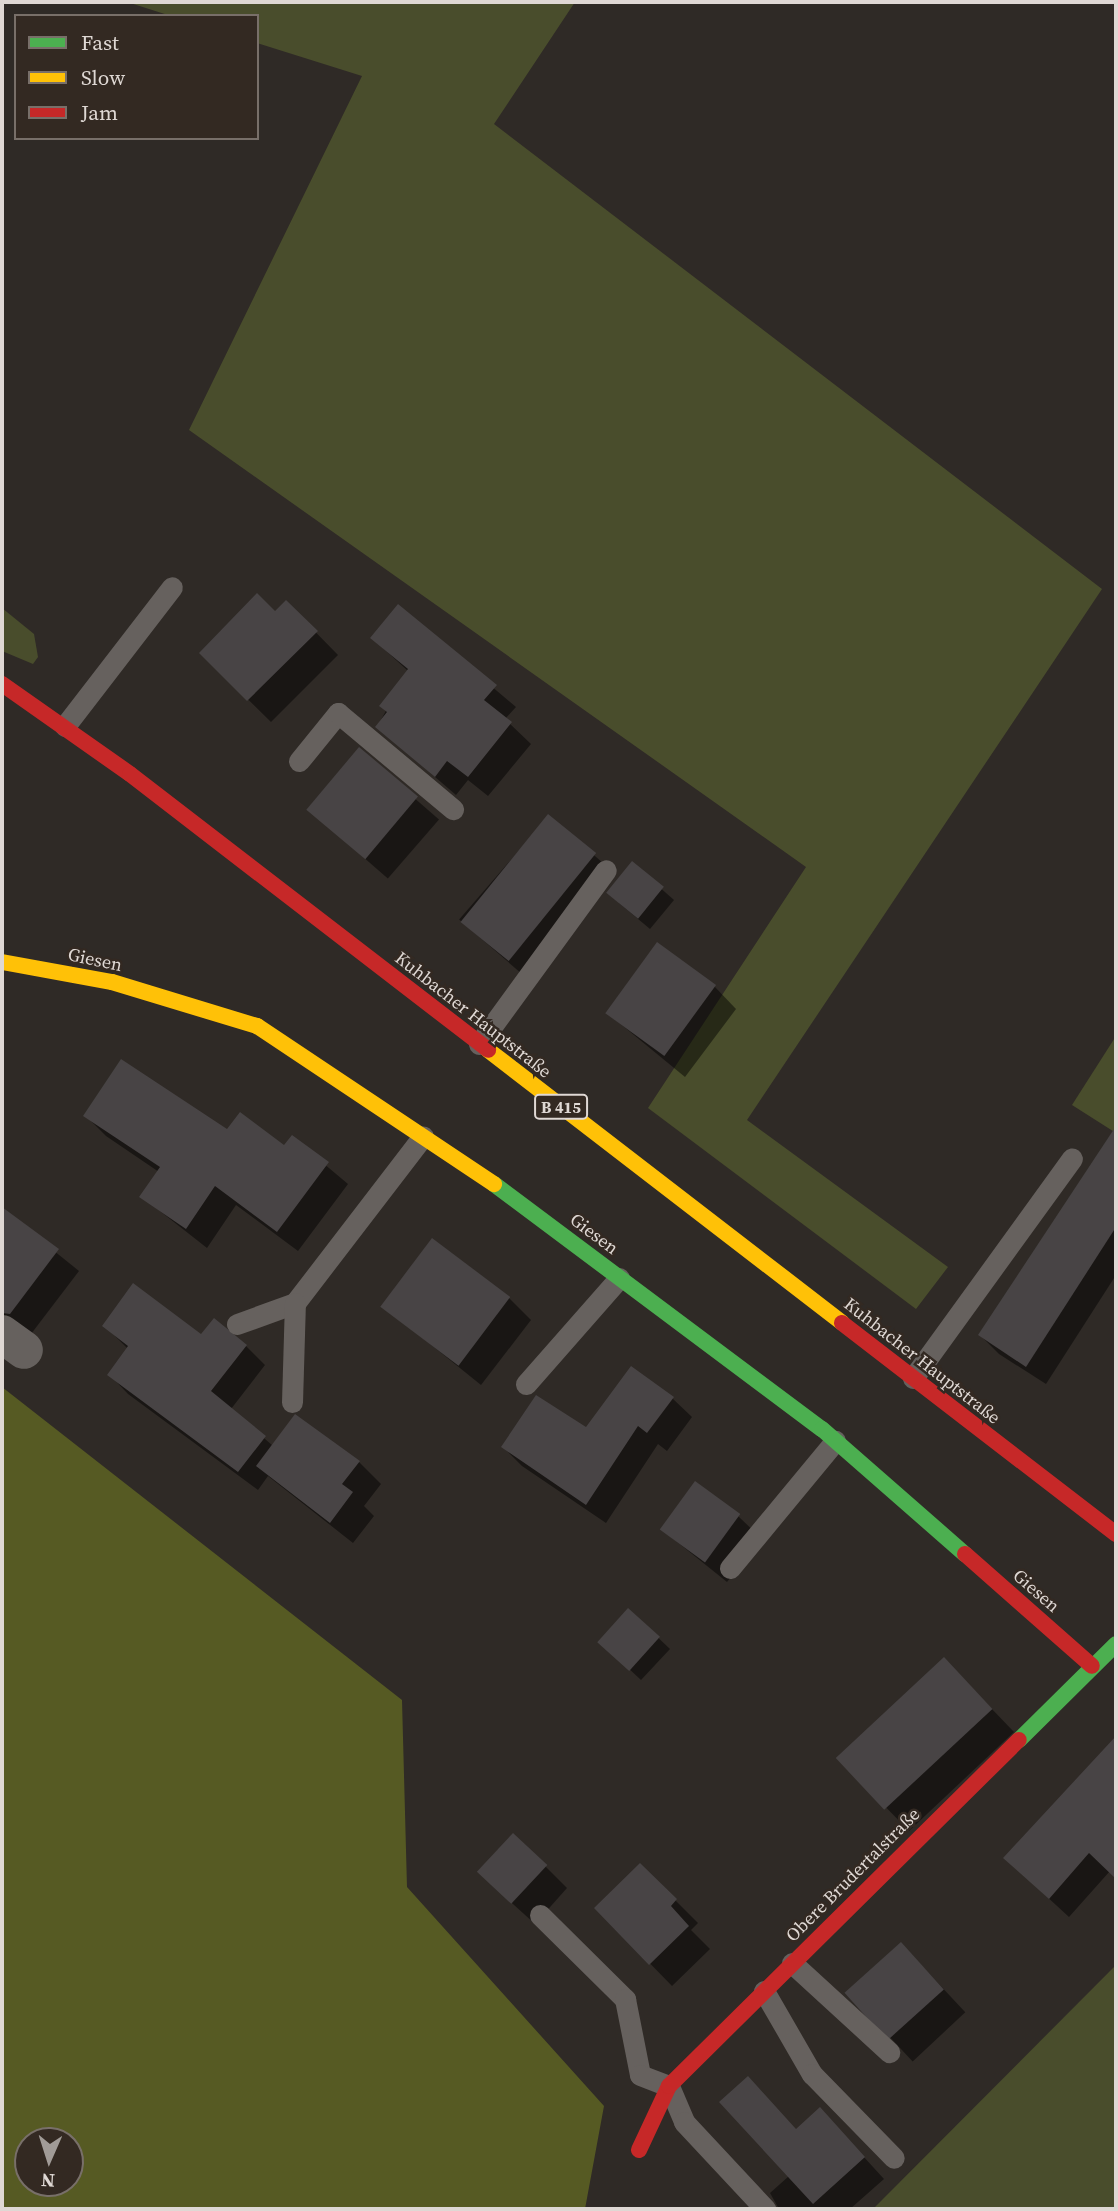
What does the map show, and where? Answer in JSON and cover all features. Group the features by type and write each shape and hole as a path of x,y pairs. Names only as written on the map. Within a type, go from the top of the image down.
{"street":[{"name":"Kuhbacher Hauptstraße","path":"2,684 65,726 1116,1534"},
{"name":"Giesen","path":"2,962 112,982 257,1026 423,1136 619,1278 835,1441 1092,1666"},
{"name":"Obere Brudertalstraße","path":"639,2150 669,2086 1116,1644"}],"lane":[{"path":"65,726 172,587"},
{"path":"299,761 338,713 453,809"},
{"path":"479,1044 607,870"},
{"path":"237,1324 295,1303 423,1136"},
{"path":"913,1378 1072,1158"},
{"path":"526,1384 619,1278"},
{"path":"292,1402 295,1303"},
{"path":"730,1567 835,1441"},
{"path":"540,1915 625,1999 640,2075 669,2086 684,2122 765,2209"},
{"path":"792,1963 889,2052"},
{"path":"764,1992 812,2074 894,2158"}],"green space":[{"path":"127,2 575,2 494,124 1102,589 747,1120 948,1267 916,1309 648,1108 806,867 189,430 362,76 259,44 259,14 165,14"},
{"path":"2,608 34,634 38,657 33,664 2,651"},
{"path":"1116,1036 1116,1133 1072,1105"},
{"path":"2,1387 402,1700 407,1887 604,2106 585,2209 2,2209"},
{"path":"1116,1965 1116,2209 873,2209"}],"building":[{"path":"257,593 275,611 286,600 318,631 247,701 199,653"},
{"path":"398,604 497,685 484,700 512,722 468,777 447,761 435,777 375,727 387,712 379,706 408,669 370,638"},
{"path":"359,747 418,796 365,859 306,810"},
{"path":"548,814 596,853 509,961 461,922"},
{"path":"632,861 664,887 638,919 606,893"},
{"path":"657,942 716,985 664,1056 605,1013"},
{"path":"121,1059 227,1129 240,1112 284,1145 292,1135 329,1162 277,1232 215,1186 186,1229 139,1197 160,1167 83,1116"},
{"path":"1116,1126 1116,1227 1026,1367 978,1335"},
{"path":"2,1207 59,1249 10,1314 2,1313"},
{"path":"432,1238 510,1297 459,1366 380,1307"},
{"path":"133,1283 201,1334 214,1318 247,1345 211,1391 266,1436 238,1472 107,1375 128,1346 102,1326"},
{"path":"631,1366 674,1397 647,1433 638,1426 586,1505 501,1447 536,1395 586,1427"},
{"path":"295,1414 360,1461 342,1484 353,1492 330,1523 256,1466"},
{"path":"695,1481 740,1514 705,1562 660,1530"},
{"path":"628,1608 660,1637 629,1671 597,1642"},
{"path":"944,1657 992,1709 884,1810 836,1758"},
{"path":"1116,1736 1116,1879 1089,1853 1049,1899 1003,1858"},
{"path":"513,1833 547,1865 511,1904 477,1872"},
{"path":"640,1863 677,1899 671,1906 689,1926 649,1965 594,1908"},
{"path":"901,1942 944,1990 887,2040 845,1993"},
{"path":"748,2076 796,2129 820,2107 865,2157 813,2204 719,2102"}],"traffic: fast":[{"path":"494,1184 822,1429 965,1554"},
{"path":"1019,1740 1116,1644"}],"traffic: slow":[{"path":"2,962 112,982 257,1026 494,1184"},
{"path":"488,1050 842,1323"}],"traffic: jam":[{"path":"2,684 130,774 488,1050"},
{"path":"842,1323 1116,1534"},
{"path":"965,1554 1092,1666"},
{"path":"639,2150 669,2086 1019,1740"}]}
